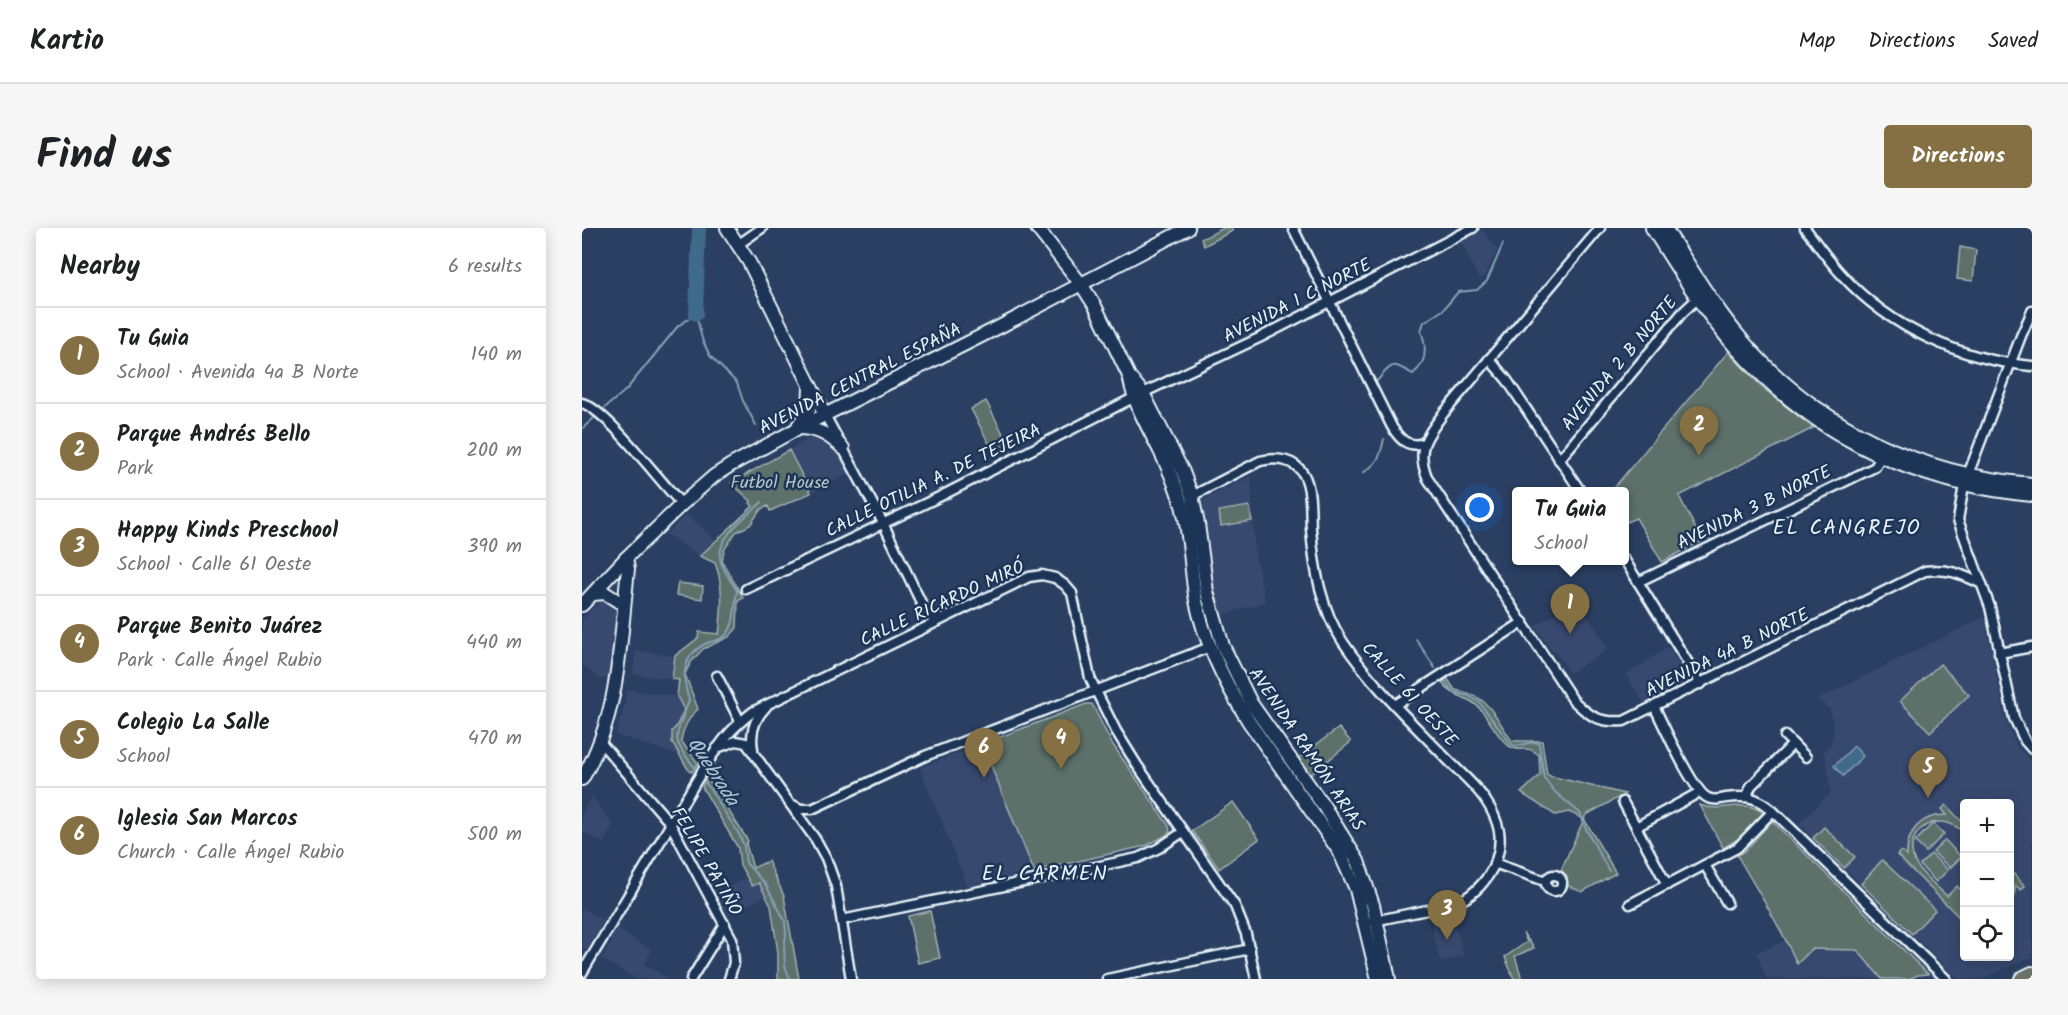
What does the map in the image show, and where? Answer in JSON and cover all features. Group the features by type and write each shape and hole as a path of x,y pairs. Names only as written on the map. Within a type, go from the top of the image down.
{"main road":[{"path":"727,228 739,244 825,415"},
{"name":"AVENIDA RAMÓN ARIAS","path":"1037,228 1081,284 1095,306 1138,396 1181,503 1188,529 1196,600 1210,647 1236,700 1301,784"},
{"name":"AVENIDA CENTRAL ESPAÑA","path":"582,605 626,558 682,504 722,471 796,430 1188,228"},
{"path":"1659,230 1702,295 1742,341 1781,380 1842,425 1888,456 1934,465 1966,480 2032,495"},
{"path":"796,430 809,410 810,383"},
{"name":"AVENIDA RAMÓN ARIAS","path":"1138,396 1183,472 1192,496 1207,592 1219,636 1227,655 1251,703 1339,850 1371,922 1389,979"},
{"path":"796,430 813,429 823,433 843,448"},
{"path":"1966,480 2032,484"},
{"path":"582,779 594,760 601,742 615,694 628,569 626,558"},
{"path":"593,594 605,593 624,605"},
{"path":"1210,647 1218,647 1227,655"},
{"name":"AVENIDA RAMÓN ARIAS","path":"1371,922 1378,979"},
{"path":"2022,979 2032,974"}],"street":[{"path":"739,244 762,228"},
{"path":"1293,228 1398,436 1407,444 1415,446 1424,443 1442,415 1600,228"},
{"name":"AVENIDA 1 C NORTE","path":"1138,396 1329,303 1473,228"},
{"path":"1805,228 1843,276 1867,298 1898,321 1954,349 1978,357 2032,366"},
{"name":"AVENIDA 2 B NORTE","path":"1559,459 1682,313 1702,295"},
{"path":"2032,311 1966,480 1958,520 1990,607 2014,718 2025,741 2032,749"},
{"path":"1489,359 1507,380 1578,487"},
{"name":"CALLE OTILIA A. DE TEJEIRA","path":"746,589 941,496 1138,396"},
{"path":"586,404 607,420 682,504"},
{"path":"825,415 883,523 926,613 930,617 942,619"},
{"name":"AVENIDA 4A B NORTE","path":"1424,443 1422,456 1428,479 1573,700 1590,715 1610,722 1624,721 1925,571 1943,569 1964,575 1982,584"},
{"name":"AVENIDA 3 B NORTE","path":"1638,582 1875,467 1888,456"},
{"name":"CALLE 61 OESTE","path":"1192,496 1260,461 1268,459 1289,462 1298,468 1305,477 1308,491 1315,569 1329,615 1339,635 1357,662 1395,705 1486,801 1497,822 1499,833 1494,863 1482,884 1462,901 1371,922"},
{"path":"1628,565 1701,684"},
{"path":"1964,575 1973,572 1976,567"},
{"name":"CALLE RICARDO MIRÓ","path":"582,973 704,768 723,738 740,721 754,711 919,630 1029,578 1042,575 1055,578 1072,593 1090,678 1096,691 1116,731 1235,906 1242,921 1256,979"},
{"path":"919,630 926,613"},
{"path":"1395,705 1523,622"},
{"path":"791,804 801,809 812,809 925,756 1210,647"},
{"path":"1999,653 2032,647"},
{"path":"717,676 740,721"},
{"path":"1090,678 1109,687"},
{"path":"753,750 754,724 758,716 769,705"},
{"path":"1654,706 1700,792 1707,798 1716,800 1747,796 1761,801 1946,979"},
{"path":"1785,736 1806,757"},
{"path":"717,748 730,742 741,741 753,750 810,831 826,858 836,886 851,979"},
{"name":"FELIPE PATIÑO","path":"601,742 670,823 732,939 735,953 729,979"},
{"path":"1747,796 1751,786 1793,744"},
{"path":"1636,827 1700,792"},
{"path":"1623,802 1667,885"},
{"path":"810,831 809,820 812,809"},
{"path":"1630,904 1744,842 1773,811"},
{"path":"842,920 1138,858 1159,848 1183,832"},
{"path":"1494,863 1545,881"},
{"path":"1705,865 1727,903"},
{"path":"691,979 724,924"},
{"path":"1107,979 1250,950"}],"shaded area":[{"path":"1483,230 1497,250 1485,276 1479,279 1461,242"},
{"path":"812,437 822,437 838,450 849,474 811,493 789,450"},
{"path":"1251,476 1255,553 1265,602 1219,616 1210,576 1206,530 1199,502"},
{"path":"687,514 717,542 700,556 666,534"},
{"path":"604,597 614,602 616,607 609,679 601,679 582,664 582,620"},
{"path":"1577,600 1609,649 1570,673 1535,626"},
{"path":"1984,617 2007,726 2017,746 2032,763 2032,957 1981,979 1958,979 1799,824 1831,792 1826,757 1822,753 1830,746 1834,731 1830,710 1818,699"},
{"path":"1668,647 1690,680 1644,703 1626,675"},
{"path":"636,651 675,656 672,679 633,674"},
{"path":"627,690 677,696 684,710 672,731 672,742 681,756 616,735"},
{"path":"982,744 1034,871 967,886 920,768"},
{"path":"1854,746 1863,756 1843,776 1834,766"},
{"path":"592,796 613,825 603,843 582,831 582,813"},
{"path":"746,878 751,888 759,884 765,896 729,915 717,893"},
{"path":"582,908 604,921 587,950 582,948"},
{"path":"1452,916 1464,956 1440,962 1430,919"},
{"path":"616,928 652,950 644,964 669,979 636,979 602,959"},
{"path":"1787,940 1797,964 1812,948 1857,950 1882,979 1767,979 1756,953"}],"green space":[{"path":"1224,228 1232,228 1232,231 1204,246 1201,239"},
{"path":"1960,247 1976,250 1973,281 1957,279"},
{"path":"1728,352 1763,388 1813,428 1679,496 1702,541 1662,562 1636,518 1629,521 1629,487 1614,487"},
{"path":"986,401 1009,445 994,453 971,409"},
{"name":"Futbol House","path":"789,450 811,493 770,511 768,506 761,509 750,525 736,532 724,550 722,561 743,598 738,601 737,628 729,637 703,649 691,662 685,674 698,709 686,723 681,741 698,763 692,772 689,771 672,742 672,731 684,710 677,696 679,680 672,679 675,656 698,638 699,632 719,634 720,580 715,563 700,556 753,506 751,501 731,483"},
{"path":"1249,506 1252,521 1221,526 1219,511"},
{"path":"678,583 703,586 702,599 676,595"},
{"path":"1940,664 1969,695 1930,732 1900,701"},
{"path":"1447,678 1455,690 1476,696 1483,701 1512,741 1542,741 1547,774 1550,776 1625,794 1586,815 1584,819 1569,812 1555,815 1521,793 1540,775 1539,755 1528,749 1509,746 1476,705 1451,692 1442,683"},
{"path":"1086,704 1092,704 1111,742 1169,826 1170,831 1145,846 1034,871 982,744"},
{"path":"1339,728 1351,742 1310,775 1298,758"},
{"path":"707,777 748,841 746,844 753,868 768,861 784,896 799,979 778,979 778,953 771,906 759,883 752,886 740,865 738,848 702,787"},
{"path":"1233,802 1259,839 1219,869 1192,831"},
{"path":"1700,805 1716,808 1748,806 1763,813 1741,837 1723,848"},
{"path":"1946,805 1960,820 1960,830 1944,822 1925,826 1913,841 1912,851 1921,871 1947,896 1957,886 1960,889 1960,918 1897,855 1901,851 1907,856 1909,839 1917,826 1930,817 1947,815 1942,809"},
{"path":"1584,819 1616,873 1582,892 1566,885 1566,877 1561,870"},
{"path":"1772,821 1928,974 1909,979 1882,979 1857,950 1812,949 1797,964 1776,922 1737,855 1746,850"},
{"path":"1933,823 1944,834 1926,852 1915,842"},
{"path":"1824,827 1855,857 1844,868 1813,838"},
{"path":"1945,840 1960,858 1950,868 1933,852"},
{"path":"1931,854 1948,870 1936,882 1920,865"},
{"path":"1882,860 1935,910 1912,934 1861,884"},
{"path":"2014,874 2025,886 2021,890 2015,885 2014,898"},
{"path":"930,911 940,958 918,963 908,916"},
{"path":"1523,933 1534,948 1515,956 1522,979 1514,979 1505,957 1527,942"}],"waterway":[{"path":"696,314 699,228"},
{"path":"1377,381 1394,366 1413,374 1418,370 1424,354 1421,331 1424,322 1443,310 1458,292 1477,290 1487,281 1503,244"},
{"name":"Quebrada","path":"601,411 626,390 678,326 696,314 702,339 710,356 737,383 743,401 756,425"},
{"path":"582,429 597,415"},
{"path":"1363,473 1378,459 1384,439"},
{"name":"Quebrada","path":"699,773 682,751 677,738 689,700 685,684 685,668 691,655 697,649 724,637 732,626 737,591 722,566 721,550 729,534 762,502"},
{"path":"1416,639 1435,668"},
{"path":"1445,681 1453,692 1469,696 1480,703 1510,743 1515,746 1535,742 1539,744 1544,778 1555,792 1580,813 1609,871"},
{"name":"Quebrada","path":"702,777 739,834 744,846 746,863 766,885 785,921 785,966 790,979"}],"place":[{"name":"Parque Andrés Bello","path":"1699,456"},
{"name":"Tu Guia","path":"1570,634"},
{"name":"Parque Benito Juárez","path":"1061,769"},
{"name":"Iglesia San Marcos","path":"984,778"},
{"name":"Colegio La Salle","path":"1928,798"},
{"name":"Happy Kinds Preschool","path":"1447,940"}],"district":[{"name":"EL CANGREJO","path":"1847,527"},
{"name":"EL CARMEN","path":"1045,873"}]}
